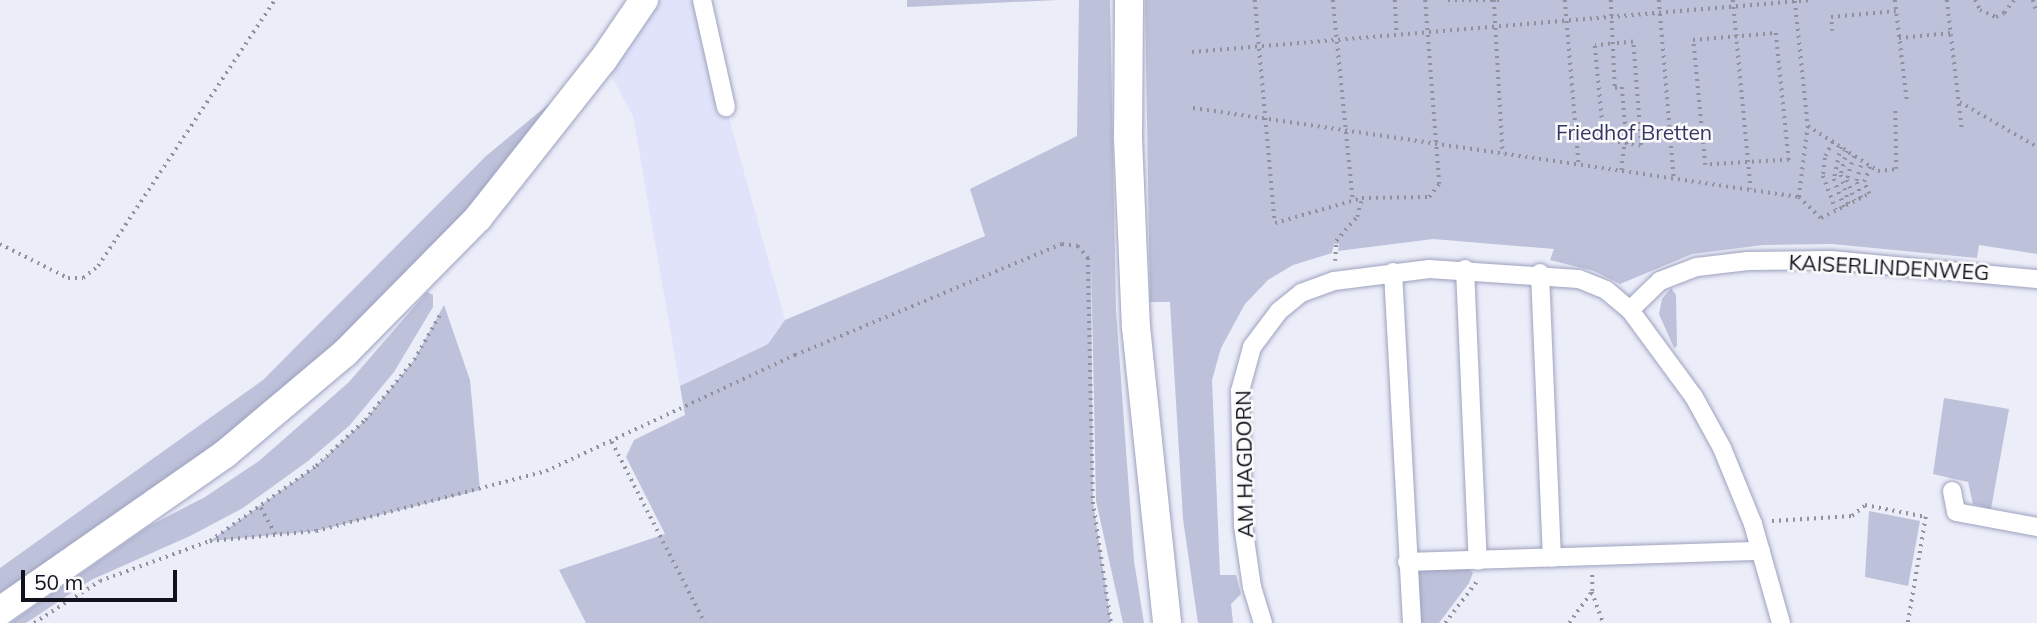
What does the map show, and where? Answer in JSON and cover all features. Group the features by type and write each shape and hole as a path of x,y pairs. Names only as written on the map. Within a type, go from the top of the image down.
{"main road":[{"path":"0,611 225,454 345,353 478,218 603,60 644,0"},
{"path":"1129,0 1128,138 1136,327 1167,623"}],"street":[{"path":"702,0 726,107"},
{"name":"KAISERLINDENWEG","path":"1630,310 1660,281 1696,267 1748,261 1831,260 2037,279"},
{"path":"1465,269 1478,561"},
{"name":"AM HAGDORN","path":"1263,623 1252,587 1243,525 1243,371 1252,347 1279,311 1301,293 1334,281 1393,272 1465,269 1540,273 1578,279 1606,290 1630,310 1694,397 1722,448 1753,524 1780,623"},
{"path":"1393,272 1412,623"},
{"path":"1540,273 1552,558"},
{"path":"1952,491 1956,512 2037,527"},
{"path":"1407,562 1761,551"}],"path":[{"path":"0,244 68,278 83,278 98,266 275,0"},
{"path":"1255,0 1275,223 1362,198 1429,197 1439,184 1425,0"},
{"path":"1333,0 1353,200"},
{"path":"1395,0 1397,34"},
{"path":"1448,0 1500,0"},
{"path":"1565,0 1578,164"},
{"path":"1611,0 1615,88 1622,87 1626,146 1620,170"},
{"path":"1659,0 1674,178"},
{"path":"1733,0 1751,190"},
{"path":"1192,52 1335,37 1427,32 1811,0"},
{"path":"1895,0 1907,101"},
{"path":"1947,0 1962,129"},
{"path":"1975,0 1980,10 1996,16 2014,0"},
{"path":"2034,0 2037,12"},
{"path":"1795,1 1808,126 1799,197"},
{"path":"1494,2 1503,155"},
{"path":"1832,31 1830,16 1896,11"},
{"path":"1776,33 1789,160 1705,165 1692,40 1736,36 1776,33"},
{"path":"1899,38 1951,33"},
{"path":"1633,42 1641,145 1626,146 1604,139 1595,46 1611,44 1633,42"},
{"path":"1959,102 2037,147"},
{"path":"1808,126 1878,171 1896,169 1895,107"},
{"path":"1193,108 1264,115 1503,155 1799,197 1821,218 1869,194 1864,182 1870,166"},
{"path":"1833,142 1825,158 1824,176 1836,210"},
{"path":"1841,148 1834,179 1844,207"},
{"path":"1847,151 1841,175 1849,204"},
{"path":"1854,156 1847,180 1855,201"},
{"path":"1861,198 1856,181 1862,161"},
{"path":"1334,281 1336,242 1357,217 1362,198"},
{"path":"210,541 277,537 480,491 546,471 795,355 1035,252 1062,244 1079,246 1088,258 1093,502 1111,623"},
{"path":"34,623 100,580 210,541 316,466 365,420 414,360 441,313"},
{"path":"612,442 705,623"},
{"path":"1753,524 1852,516 1865,505 1926,517 1908,623"},
{"path":"261,507 277,537"},
{"path":"1592,556 1592,591 1603,623"},
{"path":"1445,623 1478,580"},
{"path":"1569,623 1592,591"}],"shaded area":[{"path":"656,0 702,0 726,107 785,320 768,344 680,386 633,116 608,70"}],"green space":[{"path":"907,0 1058,0 907,7"},
{"path":"1079,0 1110,0 1116,310 1134,561 1144,623 1123,623 1096,501 1091,256 1093,502 1111,623 586,623 559,570 665,534 626,457 634,440 685,415 680,386 768,344 785,320 985,236 970,189 1077,136"},
{"name":"Friedhof Bretten","path":"1145,0 2037,0 2037,254 1979,245 1977,258 1832,244 1763,245 1692,254 1620,284 1594,271 1550,260 1554,249 1433,239 1338,251 1339,244 1334,244 1332,253 1293,265 1268,280 1245,304 1221,348 1212,380 1220,575 1236,575 1241,594 1231,604 1233,623 1198,623 1183,519 1170,302 1150,302"},
{"path":"555,99 495,179 359,325 258,413 167,483 0,593 0,568 263,380 486,156"},
{"path":"1671,288 1676,295 1677,346 1674,348 1659,314 1662,299"},
{"path":"427,292 433,295 433,307 394,372 350,425 308,461 243,508 190,536 91,580 26,623 10,623 149,526 205,497 259,461 349,382"},
{"path":"444,305 470,380 480,490 316,531 210,541 316,466 365,420 414,360"},
{"path":"1944,398 2009,409 1991,509 1973,504 1968,482 1933,474"},
{"path":"1869,511 1920,521 1908,586 1865,577"},
{"path":"1465,565 1473,573 1469,583 1439,623 1417,623 1415,575 1420,568"}]}
